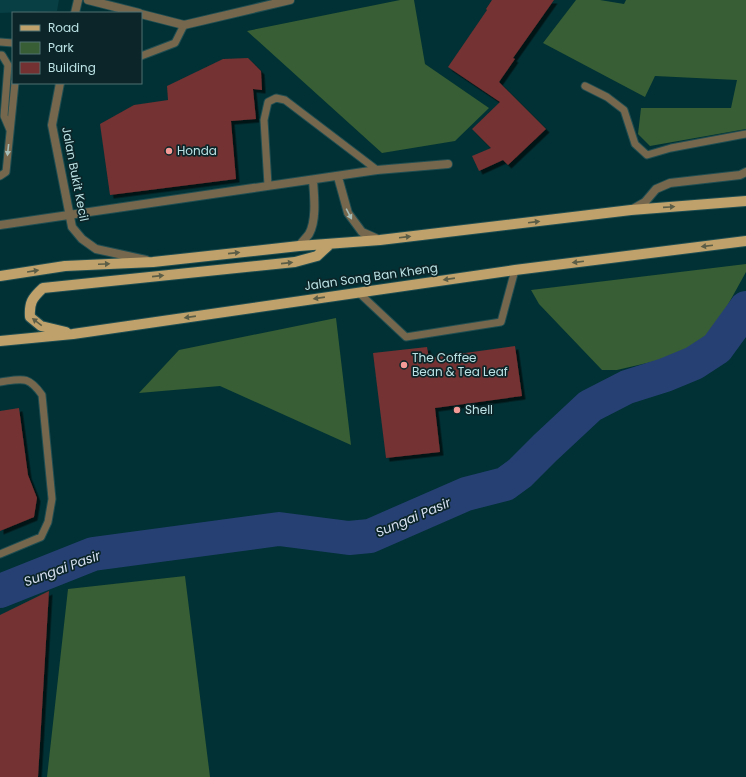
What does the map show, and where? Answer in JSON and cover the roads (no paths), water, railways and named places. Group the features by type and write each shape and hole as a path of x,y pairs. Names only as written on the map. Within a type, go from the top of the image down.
{"main road":[{"path":"0,276 65,266 153,262 299,246 380,240 630,210 746,201"},
{"name":"Jalan Song Ban Kheng","path":"0,341 73,334 515,270 746,241"},
{"path":"73,334 41,326 30,317 29,307 34,296 43,288 295,262 317,256 330,244"}],"street":[{"path":"75,12 78,0"},
{"path":"88,0 136,12"},
{"path":"142,14 184,25 290,0"},
{"name":"Jalan Bukit Kecil","path":"60,84 52,125 72,227 82,239 96,249 153,262"},
{"path":"0,225 69,216 268,185 338,177 377,170 448,164"},
{"path":"630,210 645,202 656,189 670,183 740,175 746,172"},
{"path":"338,177 348,213 362,232 380,240"},
{"path":"299,246 310,232 314,211 313,180"}],"lane":[{"path":"142,56 175,43 184,25"},
{"path":"0,42 12,43"},
{"path":"0,55 2,55 8,65 4,116 10,130"},
{"path":"0,176 6,172 15,84"},
{"path":"585,86 607,97 624,110 635,144 647,155 671,148 746,134"},
{"path":"268,185 264,120 268,102 276,98 285,100 377,170"},
{"path":"358,292 406,337 501,322 515,270"},
{"path":"0,382 24,379 35,386 42,395 52,499 48,522 41,537 0,554"}],"waterway":[{"name":"Sungai Pasir","path":"0,591 93,554 279,529 349,538 370,536 466,494 505,484 520,473 590,406 627,387 665,375 694,363 717,348 746,308"}],"place":[{"name":"Honda","path":"169,151"},
{"name":"The Coffee Bean & Tea Leaf","path":"404,365"},
{"name":"Shell","path":"457,410"}]}
